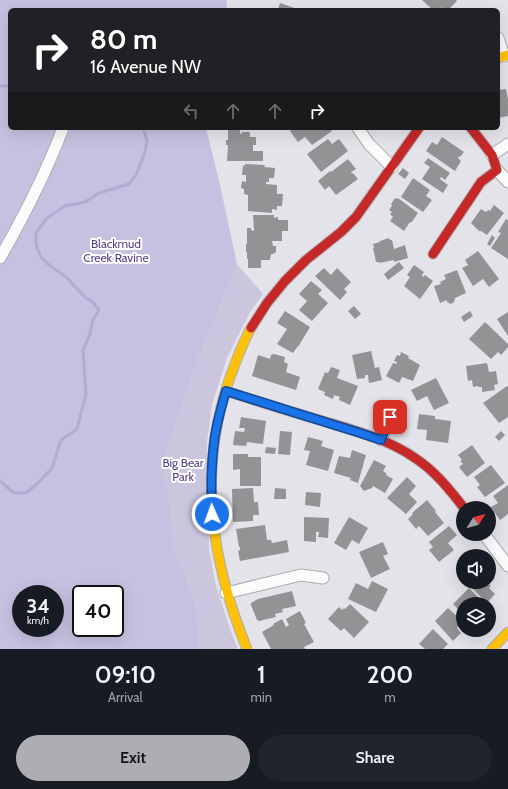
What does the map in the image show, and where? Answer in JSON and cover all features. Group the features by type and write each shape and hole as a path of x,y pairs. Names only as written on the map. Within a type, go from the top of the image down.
{"street":[{"path":"500,46 503,57"},
{"path":"0,258 21,221 62,130"},
{"path":"359,130 369,144 392,167"},
{"path":"247,649 226,593 215,541 212,514 211,490 214,442 217,423 230,375 245,340 268,302 298,268 353,221 418,130"},
{"path":"472,130 492,155 497,170 508,182"},
{"path":"492,155 508,144"},
{"path":"433,254 481,182 497,170"},
{"path":"226,391 381,440 408,453 432,470 459,501"},
{"path":"381,440 390,417"},
{"path":"489,541 508,566"},
{"path":"226,593 302,575 323,578"},
{"path":"492,649 508,632"}],"green space":[{"name":"Blackmud Creek Ravine","path":"0,0 227,0 226,8 8,8 8,130 206,130 237,264 198,360 160,470 170,503 174,550 195,601 200,638 199,649 0,649"},
{"name":"Big Bear Park","path":"237,264 263,294 249,314 227,358 212,405 207,442 209,549 216,586 238,649 199,649 200,638 195,601 174,550 170,503 160,470 198,360"}],"building":[{"path":"422,0 457,1 450,8 431,8"},
{"path":"280,3 294,8 279,8"},
{"path":"506,89 508,99 508,116 500,118 500,90"},
{"path":"228,130 240,130 240,134 242,132 250,132 250,137 256,137 256,145 253,145 253,151 263,151 263,161 227,161 228,145 226,145 226,140 228,140"},
{"path":"290,131 332,131 312,145 305,137 298,142"},
{"path":"442,137 464,152 458,158 461,161 455,171 426,151 432,142 437,145"},
{"path":"328,139 332,144 339,139 348,151 321,172 307,154"},
{"path":"428,158 450,173 445,180 441,177 440,179 448,185 443,193 422,179 430,167 424,163"},
{"path":"348,159 356,169 351,172 352,174 353,173 358,179 336,195 329,186 325,190 318,181"},
{"path":"245,164 265,165 264,167 275,168 274,178 269,178 269,182 266,182 266,184 277,185 277,194 283,194 282,206 277,206 277,210 272,209 272,213 248,211 248,195 244,194 244,189 241,188 242,181 246,182 246,175 242,175 243,165 245,166"},
{"path":"403,168 409,173 405,179 398,174"},
{"path":"413,178 430,190 426,196 432,200 423,212 401,197"},
{"path":"395,198 398,198 418,213 404,231 390,221 393,217 390,214 392,212 389,210"},
{"path":"494,205 504,213 487,235 479,231 471,223 481,209 486,212 488,210 490,211"},
{"path":"253,215 274,215 274,218 278,217 278,220 288,220 288,231 282,231 282,241 272,241 273,246 276,246 276,252 271,254 270,260 261,260 261,268 248,268 246,252 247,228 251,228 251,230 254,231"},
{"path":"506,219 508,220 508,259 491,248 501,233 498,232"},
{"path":"492,235 495,238 490,246 487,244"},
{"path":"389,238 392,240 394,249 405,245 408,258 394,262 394,260 379,263 376,262 373,244"},
{"path":"478,251 499,279 489,287 483,279 473,286 462,268 468,265 465,260"},
{"path":"399,262 404,268 388,280 384,274"},
{"path":"414,265 424,272 422,275 423,277 425,275 433,281 420,299 404,286 410,277 407,275"},
{"path":"324,268 331,275 337,268 351,282 344,289 347,292 340,300 315,276"},
{"path":"457,270 466,293 455,298 454,302 451,304 447,302 447,300 440,303 434,286 441,284 440,282 446,279 444,275"},
{"path":"311,281 322,290 318,294 328,303 312,321 299,310 307,301 299,294"},
{"path":"354,306 361,314 355,319 348,311"},
{"path":"285,311 310,327 293,353 277,344 287,329 277,323"},
{"path":"470,311 473,316 464,322 461,317"},
{"path":"508,312 508,336 497,319"},
{"path":"485,322 508,344 508,347 501,355 498,352 491,359 469,339"},
{"path":"371,351 375,368 379,367 382,380 369,383 368,375 365,375 365,378 357,379 352,355"},
{"path":"401,352 409,356 408,358 420,365 413,381 402,377 399,383 386,376 393,363 396,364 397,362 394,361 397,355 400,356"},
{"path":"274,354 285,357 284,362 288,364 286,372 300,377 296,390 252,376 258,355 270,359 271,355"},
{"path":"487,363 489,372 496,371 498,384 494,385 495,390 482,392 482,387 473,387 472,380 468,381 466,366"},
{"path":"331,367 340,370 337,378 358,386 350,405 339,400 340,397 334,395 333,399 324,395 325,392 318,389 325,372 328,373"},
{"path":"436,378 449,403 434,410 427,396 417,401 411,390"},
{"path":"507,386 508,417 499,423 483,403"},
{"path":"419,414 435,416 435,419 451,421 448,443 426,440 427,430 417,429"},
{"path":"241,417 266,421 263,444 247,442 246,446 233,445 235,431 244,432 245,428 239,428"},
{"path":"280,431 292,432 290,455 278,454"},
{"path":"501,431 505,435 499,441 495,437"},
{"path":"308,437 323,441 321,446 334,450 328,471 306,465 310,451 304,450"},
{"path":"472,445 485,463 467,477 459,467 463,464 458,455"},
{"path":"266,447 276,448 275,454 265,453"},
{"path":"352,450 366,455 358,483 350,480 351,478 334,473 339,456 350,458"},
{"path":"233,454 248,454 248,457 261,457 261,486 240,486 240,469 233,470"},
{"path":"374,460 386,466 383,471 387,474 386,475 393,479 385,493 373,486 372,488 364,491 360,486"},
{"path":"491,465 505,483 485,497 477,487 480,485 474,477"},
{"path":"407,477 416,486 409,494 417,502 406,514 387,498"},
{"path":"508,485 508,514 500,520 496,514 496,504 498,503 493,496"},
{"path":"253,488 254,502 258,502 259,515 253,515 253,521 233,522 232,489"},
{"path":"275,488 286,489 286,499 274,499"},
{"path":"306,492 321,493 320,507 305,505"},
{"path":"427,500 444,523 428,536 419,526 416,529 408,519 413,514 412,513"},
{"path":"304,517 329,518 328,538 318,537 319,532 316,532 316,542 304,541"},
{"path":"349,517 368,528 359,544 352,540 346,550 334,543"},
{"path":"265,525 267,540 271,540 272,543 287,540 289,552 240,561 238,551 240,550 240,547 236,529"},
{"path":"449,526 456,534 456,536 448,543 454,550 439,562 429,550 433,547 429,542"},
{"path":"383,542 388,554 383,556 390,569 371,578 359,552"},
{"path":"372,581 388,589 376,612 348,599 356,583 368,589"},
{"path":"468,589 470,589 478,597 460,597"},
{"path":"473,589 490,589 495,594 492,597 481,597"},
{"path":"292,591 296,606 282,609 283,612 275,614 276,617 260,621 257,620 251,603 258,599"},
{"path":"350,604 369,622 354,638 344,628 341,631 328,619 339,607 342,610"},
{"path":"448,608 456,615 457,637 453,641 435,621"},
{"path":"300,611 306,623 304,624 314,642 304,647 305,649 271,649 262,632 282,619 286,627 289,625 286,619"},
{"path":"433,629 448,644 443,649 425,649 419,644"}],"waterway":[{"path":"0,86 8,86"},
{"path":"0,481 14,493 26,493 52,468 61,440 77,429 86,394 83,350 90,334 93,320 99,310 93,302 86,298 66,277 49,265 41,257 36,245 36,233 47,218 65,206 85,202 99,193 129,184 136,175 145,152 147,141 144,130"}],"traffic: slow":[{"path":"500,57 508,55"},
{"path":"247,649 225,584 213,519 211,487 213,454 218,420 232,371 251,328"},
{"path":"492,649 508,632"}],"traffic: jam":[{"path":"251,328 267,303 285,281 306,260 341,232 356,217 418,130"},
{"path":"433,254 481,182 497,170 492,155 473,130"},
{"path":"226,391 353,430 391,444 422,463 436,475 458,501"}],"route":[{"path":"212,514 211,490 214,442 217,423 226,391 381,440 390,417"}]}
